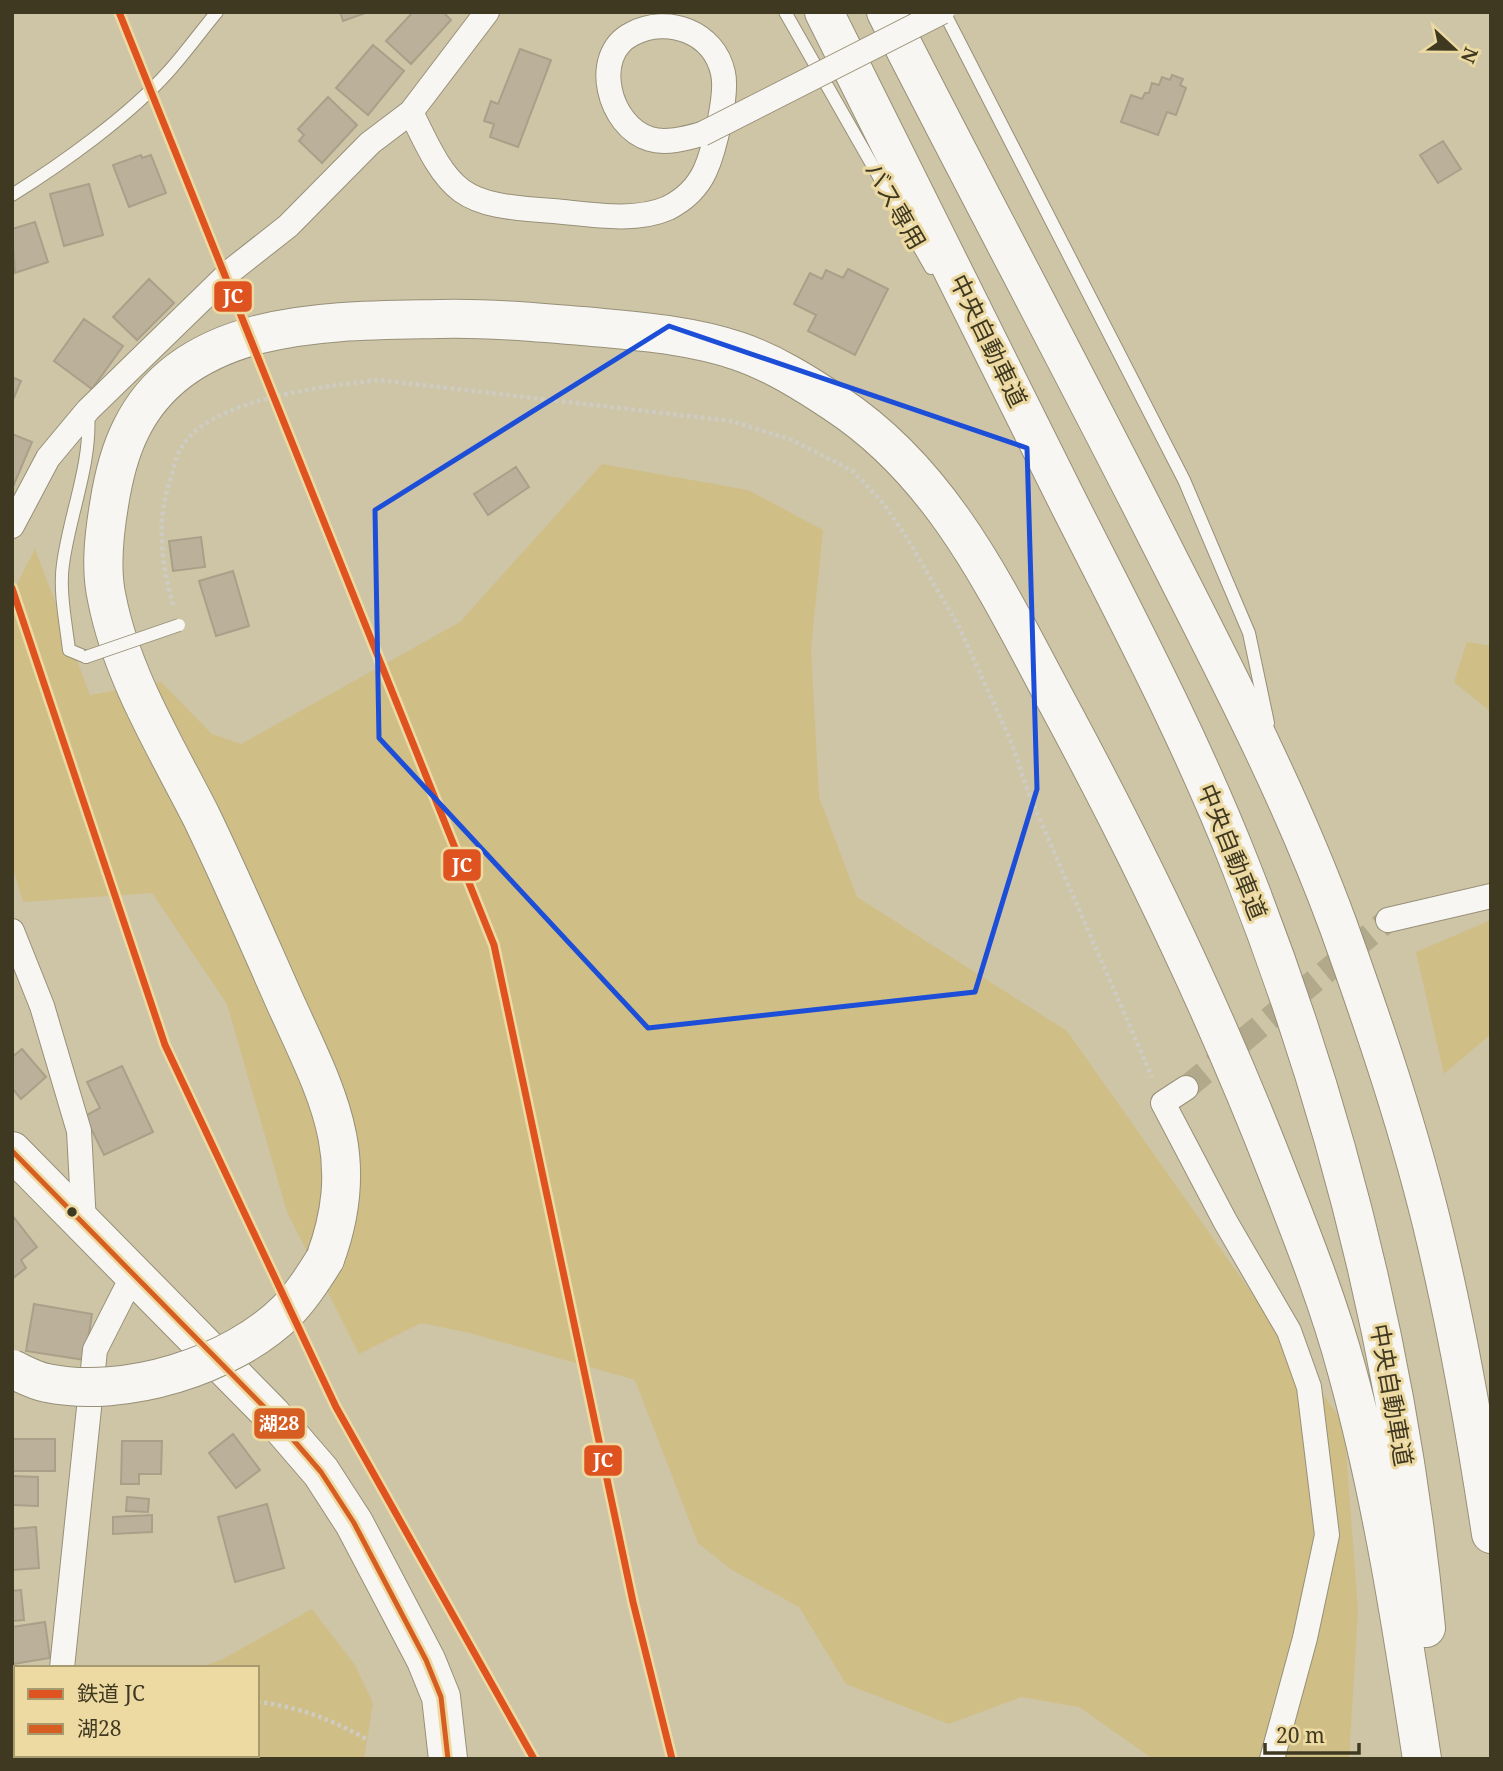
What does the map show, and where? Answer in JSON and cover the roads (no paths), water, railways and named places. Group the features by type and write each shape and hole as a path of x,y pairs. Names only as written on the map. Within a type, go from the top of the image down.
{"highway":[{"name":"中央自動車道","path":"824,12 1159,679 1241,866 1297,1020 1345,1178 1388,1364 1420,1565 1439,1759"},
{"path":"886,12 1083,389 1280,784 1337,922 1395,1093 1435,1237 1469,1395 1491,1534"},
{"path":"12,1369 46,1383 74,1386 133,1385 228,1353 286,1312 325,1259 339,1222 343,1174 339,1135 320,1081 205,825 124,659 105,593 104,537 113,477 132,426 160,387 201,353 267,333 332,322 488,318 640,331 706,342 744,353 783,371 839,405 898,452 961,527 1118,816 1201,990 1314,1265 1346,1367 1395,1581 1422,1759"},
{"path":"12,1151 271,1414 321,1472 355,1523 426,1660 441,1697 448,1759"}],"street":[{"path":"12,526 48,458 88,410 232,270 288,226 370,143 411,112 487,12"},
{"path":"411,112 430,152 453,187 470,198 502,208 610,215 648,213 666,209 687,196 705,172 723,102 724,75 715,52 696,36 674,24 650,27 629,34 614,55 608,77 612,102 625,124 651,140 683,140 702,134 943,12"},
{"path":"1388,920 1491,896"},
{"path":"12,931 42,1006 79,1132 84,1223"},
{"path":"1186,1087 1163,1104 1225,1221 1289,1331 1309,1387 1327,1535 1306,1637 1272,1759"},
{"path":"62,1666 95,1350 134,1273"}],"lane":[{"path":"12,195 48,173 168,73 217,12"},
{"name":"バス専用","path":"785,12 937,278"},
{"path":"943,12 1184,480 1249,633 1280,784"},
{"path":"965,326 1071,507"},
{"path":"88,410 90,431 81,489 62,566 69,650 86,657 179,625"}],"tunnel":[{"path":"1186,1088 1388,920"}],"rail line":[{"name":"JC","path":"119,12 494,945 633,1602 672,1759"},
{"name":"JC","path":"12,588 165,1045 336,1407 534,1759"}]}
